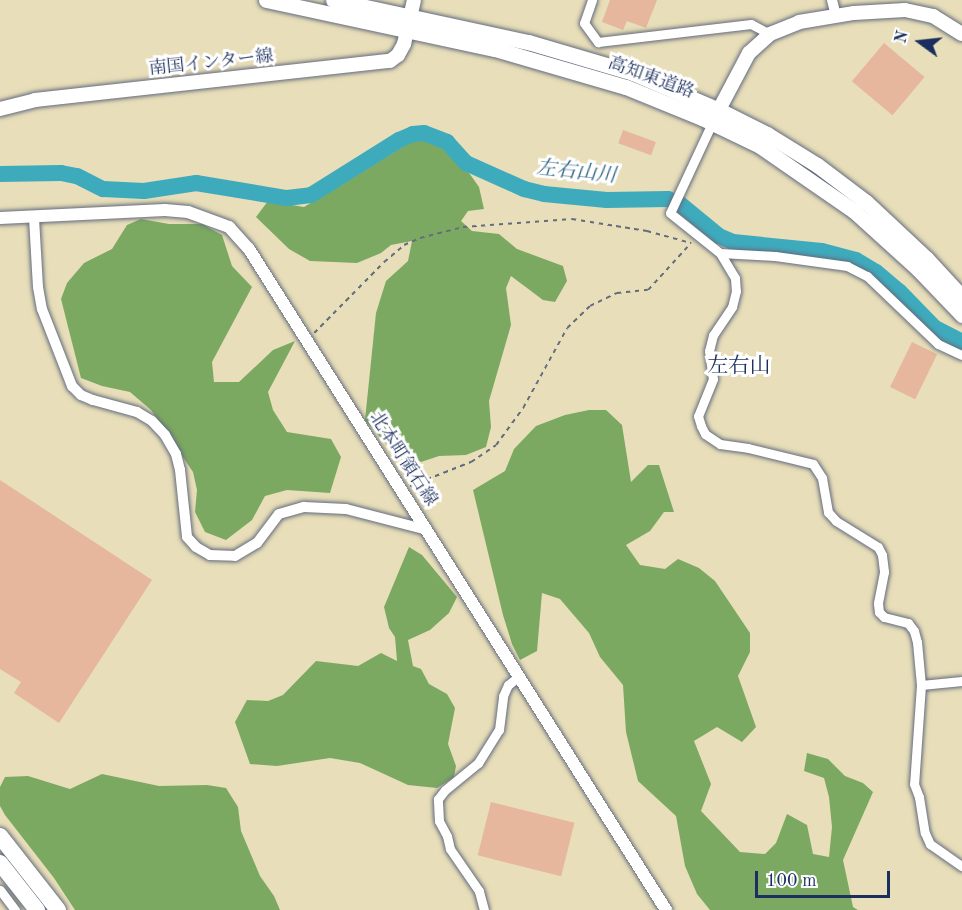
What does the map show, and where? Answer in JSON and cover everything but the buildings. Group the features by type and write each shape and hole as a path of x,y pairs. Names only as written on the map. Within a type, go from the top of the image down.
{"highway":[{"name":"高知東道路","path":"266,0 411,15"},
{"name":"高知東道路","path":"333,0 411,15 495,49 626,87 767,134 817,165 866,202 927,259 962,297"},
{"name":"高知東道路","path":"716,116 854,211 918,269 962,315"},
{"path":"0,836 58,910"},
{"path":"0,863 37,910"}],"main road":[{"path":"716,116 749,53 770,34 799,22 887,10 912,11 933,16 962,34"},
{"name":"南国インター線","path":"0,109 35,100 390,61 398,55 411,15"},
{"name":"北本町領石線","path":"0,218 165,210 209,217 229,227 249,249 666,910"}],"street":[{"path":"592,0 584,23 598,42 751,24 770,34"},
{"path":"832,0 836,16"},
{"path":"716,116 676,196 670,213 699,234 720,254 732,272 736,291 732,308 712,335 709,361 713,379 698,416 701,426 705,434 720,444 748,448 813,464 819,471 828,512 836,521 873,543 882,555 884,572 878,603 879,612 884,617 908,623 914,631 921,685 914,784 919,797 925,833 930,843 961,865"},
{"path":"34,218 38,287 42,309 72,386 81,395 93,400 137,412 152,421 165,435 176,454 180,470 187,537 196,547 210,555 235,556 257,543 279,514 304,507 346,509 427,530"},
{"path":"720,254 775,256 847,266 867,276 938,344 962,355"},
{"path":"484,910 479,891 450,849 447,836 439,821 438,799 445,790 478,764 499,730 503,696 508,685 518,677"},
{"path":"921,685 962,681"},
{"path":"0,890 15,910"}],"path":[{"path":"306,340 404,245 420,238 463,227 572,219 664,235 691,243 648,290 617,294 590,306 567,328 523,408 496,445 471,462 401,490"}],"green space":[{"path":"414,140 433,140 467,170 479,187 484,209 468,211 461,221 472,231 499,234 517,249 563,266 567,281 555,302 543,300 511,276 506,288 511,325 489,401 491,427 486,447 466,455 439,456 421,462 406,452 388,446 365,420 376,313 386,281 408,261 412,241 391,245 381,253 357,263 310,261 289,249 256,217 268,201 304,207"},
{"path":"141,219 169,224 202,224 222,235 232,266 252,287 212,362 214,382 239,382 273,350 295,341 268,392 273,410 287,432 331,439 341,457 330,493 287,490 265,496 252,520 226,540 205,532 195,512 197,490 193,472 151,410 130,392 102,386 81,378 61,299 67,283 84,263 112,249 127,225"},
{"path":"589,410 606,410 622,425 631,482 648,465 659,465 674,512 664,512 650,531 626,545 640,565 665,569 678,559 699,568 715,581 750,633 750,652 738,676 756,727 742,742 717,727 694,741 711,784 701,811 740,852 765,854 776,843 787,814 807,825 813,854 829,857 832,827 829,797 824,778 804,771 807,753 828,759 845,776 863,783 873,792 843,860 853,907 858,910 710,910 697,894 685,866 676,816 638,781 626,732 623,685 600,657 589,633 560,599 542,593 537,651 520,660 512,644 503,615 473,490 505,471 514,449 536,426 565,415"},
{"path":"409,547 422,555 457,597 449,613 430,630 408,640 413,666 421,669 429,684 447,694 455,708 448,744 456,766 454,777 437,788 408,785 360,763 330,758 277,766 250,764 235,722 247,700 268,701 283,695 316,661 358,666 381,653 397,661 395,637 389,628 384,607"},
{"path":"102,774 159,786 207,785 226,788 238,807 241,831 260,876 274,896 280,910 75,910 54,878 5,815 0,806 0,787 5,777 28,776 70,789"}],"waterway":[{"name":"左右山川","path":"0,174 61,173 77,176 103,189 144,191 196,183 287,198 311,195 399,140 413,134 424,133 447,142 466,163 524,189 544,194 607,200 668,199 680,204 719,236 733,242 822,251 856,260 876,272 899,291 935,328 962,342"}],"district":[{"name":"左右山","path":"739,367"}]}
